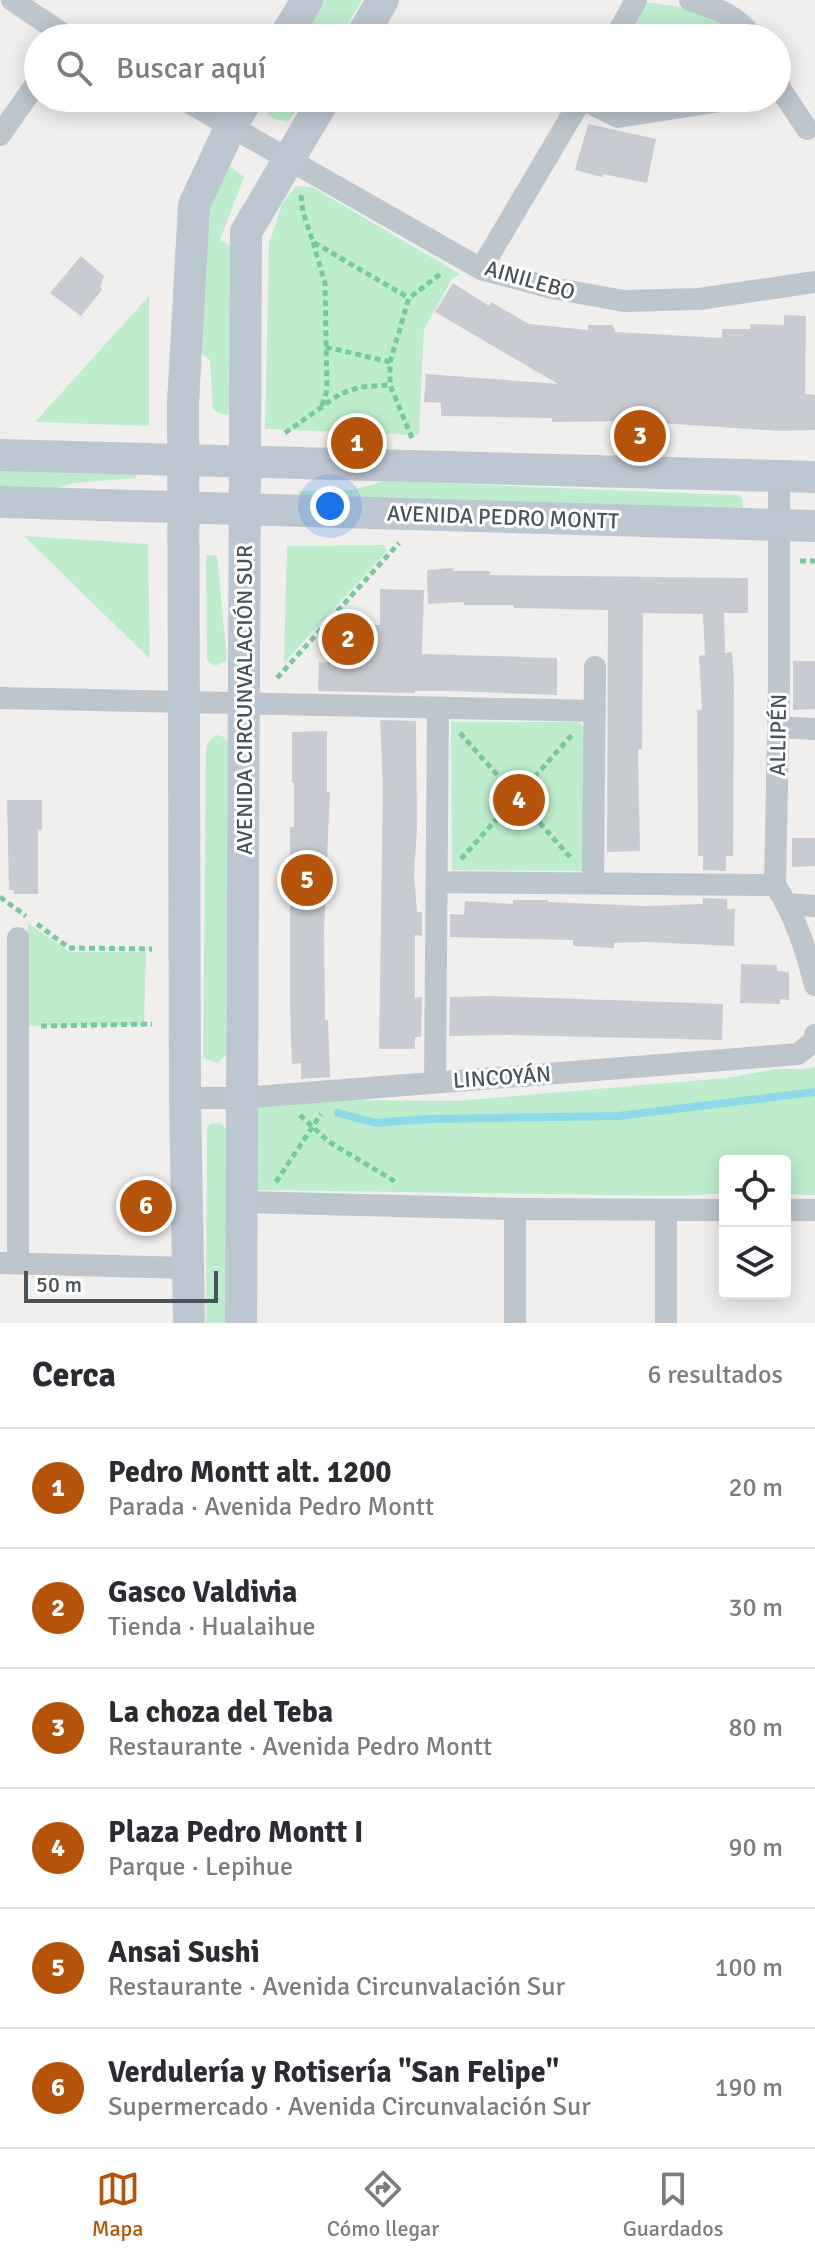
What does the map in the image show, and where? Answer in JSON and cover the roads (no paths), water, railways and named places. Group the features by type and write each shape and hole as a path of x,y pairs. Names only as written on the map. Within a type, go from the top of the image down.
{"main road":[{"path":"292,24 307,0"},
{"path":"368,24 383,0"},
{"path":"189,1323 185,1098 183,403 194,205 240,112"},
{"name":"AVENIDA CIRCUNVALACIÓN SUR","path":"241,1323 246,232 295,172 319,112"},
{"path":"0,455 815,477"},
{"name":"AVENIDA PEDRO MONTT","path":"0,502 815,526"}],"street":[{"path":"12,0 48,24"},
{"path":"623,24 636,0"},
{"path":"690,0 716,8 742,24"},
{"path":"0,135 24,101"},
{"path":"791,106 807,129"},
{"name":"AINILEBO","path":"206,112 295,172 481,269 564,291 624,301 699,299 815,282"},
{"path":"481,269 574,112"},
{"path":"608,112 618,117 650,112"},
{"name":"ALLIPÉN","path":"775,885 779,476"},
{"path":"593,883 595,667"},
{"path":"0,698 595,711"},
{"path":"435,1082 438,708"},
{"path":"778,727 815,729"},
{"path":"437,882 775,885 788,904 815,985"},
{"path":"788,904 815,906"},
{"path":"18,938 9,1263 188,1268"},
{"name":"LINCOYÁN","path":"185,1098 242,1098 798,1054 814,1038"},
{"path":"241,1202 719,1210"},
{"path":"515,1209 515,1323"},
{"path":"791,1210 815,1210"},
{"path":"666,1211 666,1323"}],"waterway":[{"path":"338,1113 376,1123 429,1119 618,1116 815,1092"}],"place":[{"name":"La choza del Teba","path":"640,436"},
{"name":"Pedro Montt alt. 1200","path":"357,443"},
{"name":"Gasco Valdivia","path":"348,639"},
{"name":"Plaza Pedro Montt I","path":"519,800"},
{"name":"Ansai Sushi","path":"307,880"},
{"name":"Verdulería y Rotisería \"San Felipe\"","path":"146,1206"}]}
